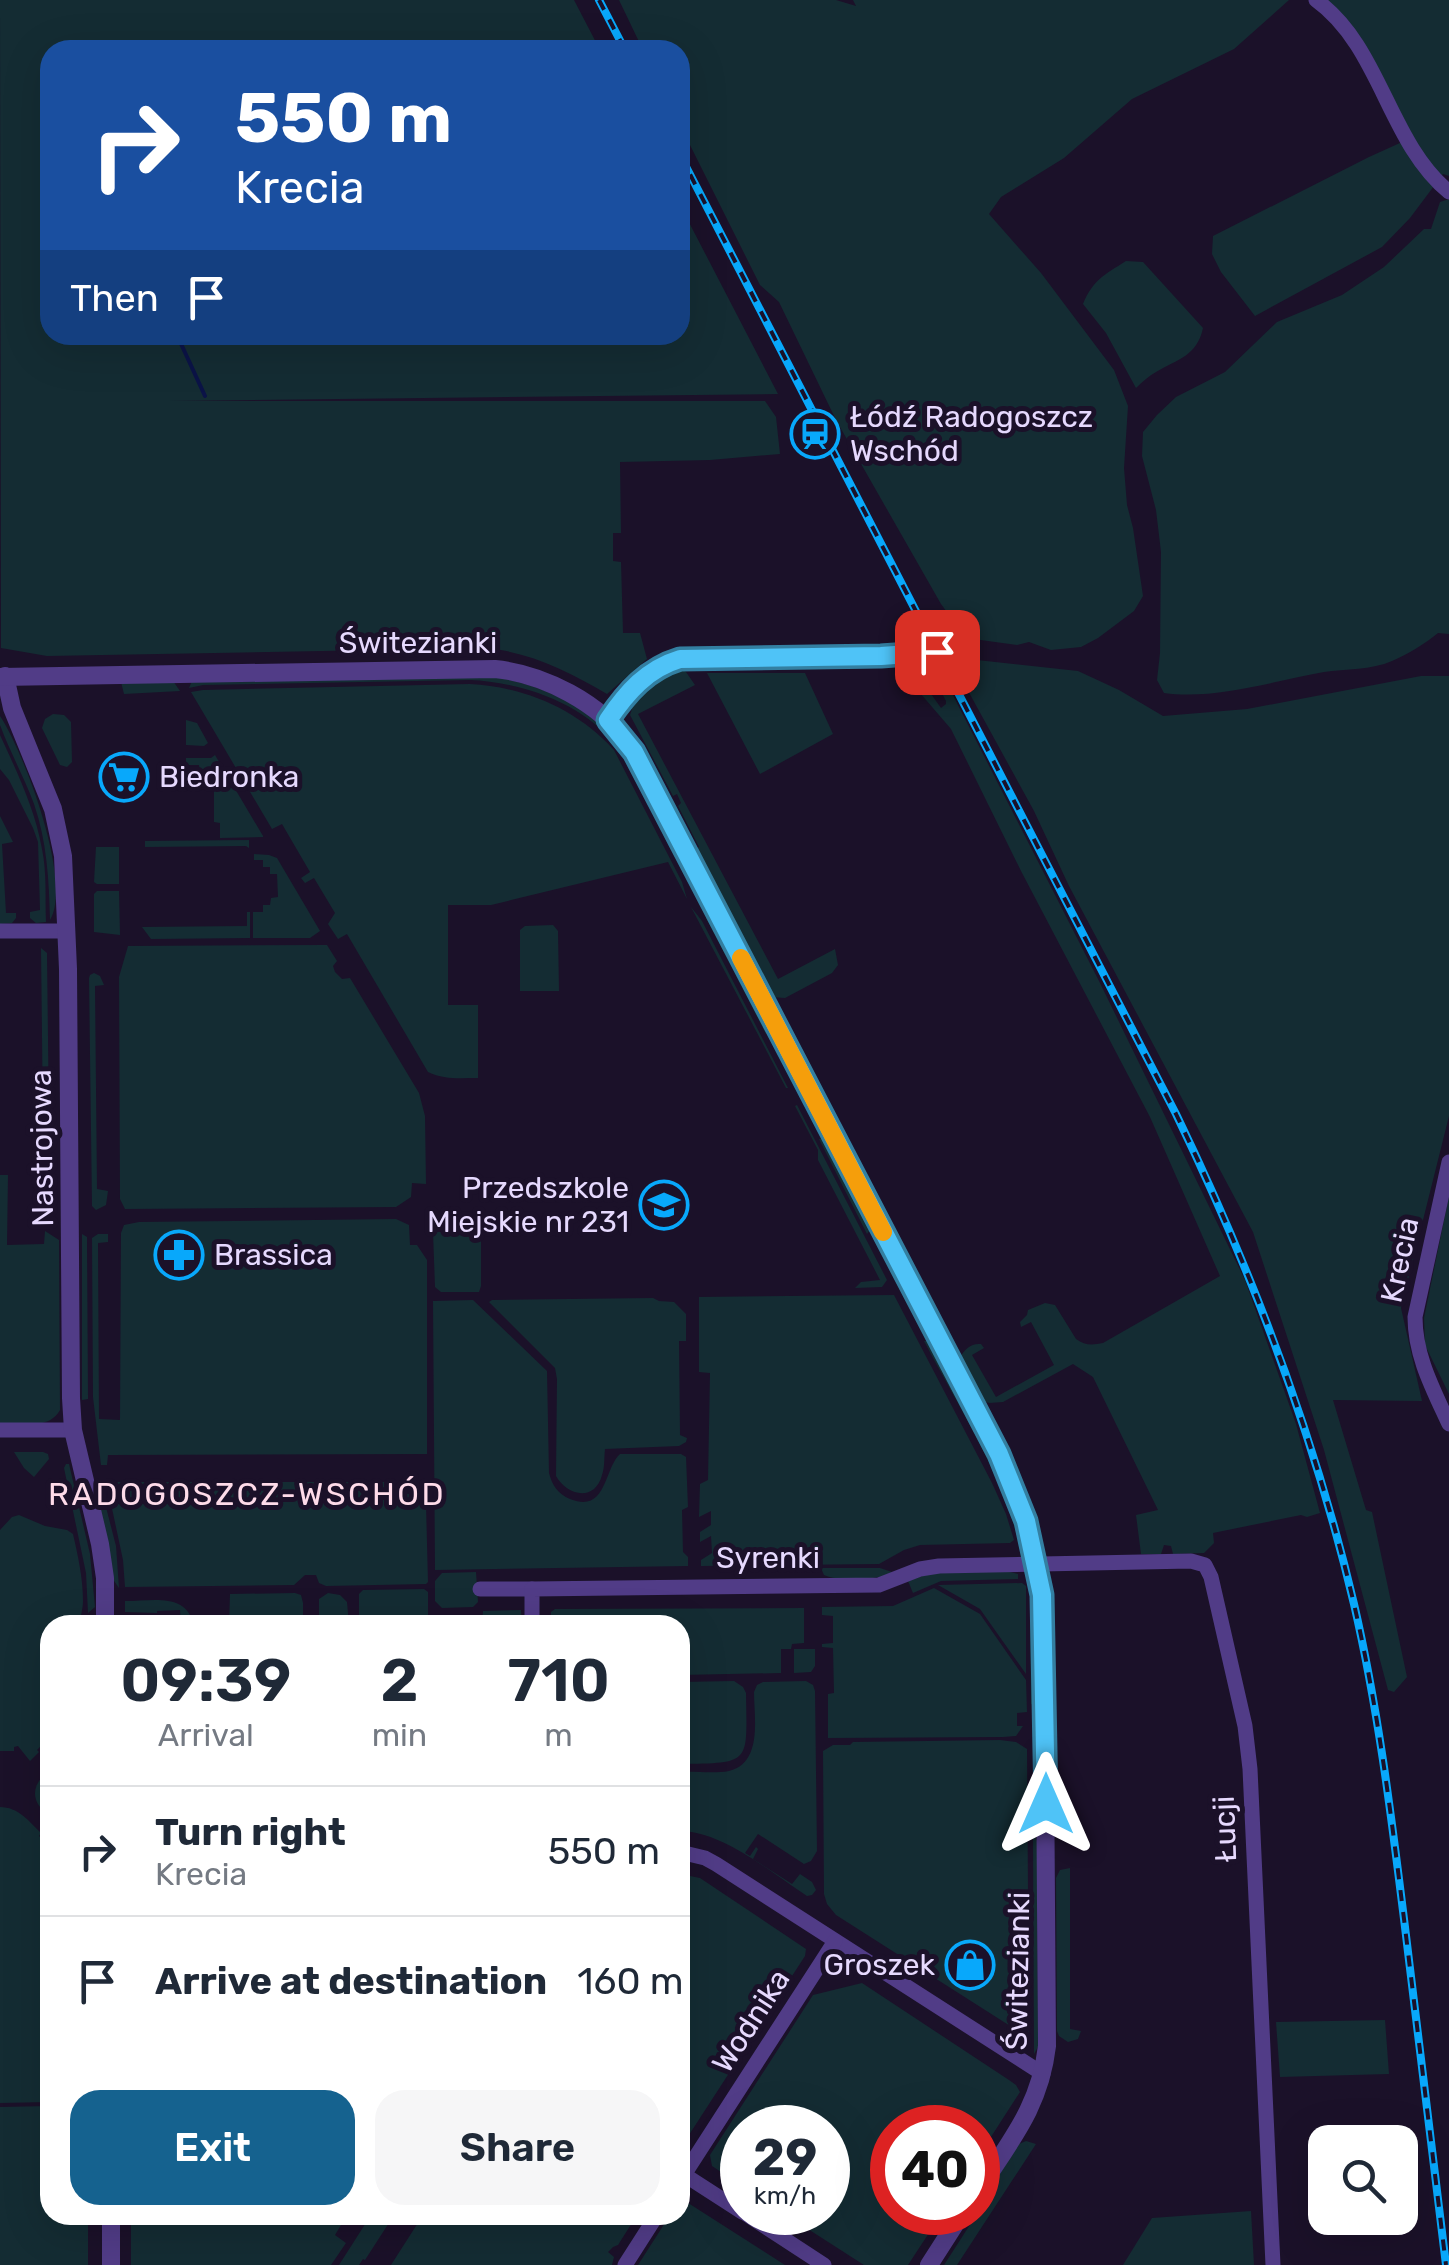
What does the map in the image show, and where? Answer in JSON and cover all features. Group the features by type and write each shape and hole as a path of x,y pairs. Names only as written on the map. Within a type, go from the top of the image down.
{"street":[{"path":"1316,0 1338,19 1383,91 1419,162 1448,188"},
{"path":"608,720 618,704 650,672 680,659 881,656 946,651"},
{"name":"Świtezianki","path":"2,676 486,668 514,672 575,697 608,720 634,752 999,1454 1026,1521 1037,1563 1043,1603 1048,2037 1043,2074 1031,2108 1000,2157"},
{"name":"Nastrojowa","path":"2,676 42,777 63,856 73,1430 100,1544 106,1615"},
{"path":"0,931 66,931"},
{"name":"Krecia","path":"1449,1162 1414,1317 1420,1356 1449,1424"},
{"path":"0,1430 73,1430"},
{"name":"Łucji","path":"1037,1563 1191,1561 1208,1569 1245,1726 1250,1769 1272,2265"},
{"name":"Syrenki","path":"480,1589 879,1584 932,1567 1037,1563"},
{"path":"532,1589 532,1615"},
{"path":"690,1854 716,1864 1043,2074"},
{"name":"Wodnika","path":"690,2162 835,1941"},
{"path":"690,2181 720,2199"},
{"path":"111,2225 111,2265"},
{"path":"625,2265 651,2225"},
{"path":"778,2235 824,2265"},
{"path":"929,2265 949,2235"}],"shaded area":[{"path":"0,0 574,0 595,40 40,40 40,345 690,345 690,224 778,394 170,401 765,401 776,417 780,454 620,462 621,533 613,533 613,561 621,562 623,633 640,633 647,659 607,694 548,664 485,648 47,656 1,648"},
{"path":"619,0 836,0 856,6 853,0 1289,0 1234,49 1132,99 1064,158 1001,197 989,214 1041,273 1114,370 1128,406 1124,468 1143,596 1134,611 1081,647 1051,650 1029,642 1017,645 966,638 941,604 836,420 779,302 760,285 690,145 690,40 638,40"},
{"path":"1326,0 1449,0 1449,176 1443,174 1382,247 1255,316 1221,272 1212,254 1213,236 1411,138"},
{"path":"1449,199 1449,634 1438,633 1404,655 1376,666 1224,692 1164,693 1157,680 1161,552 1156,510 1142,456 1143,432 1176,397 1225,372 1277,322 1342,295 1384,267 1424,229 1431,229 1440,202"},
{"path":"1126,261 1143,262 1203,328 1191,351 1136,388 1106,333 1083,304 1105,274"},
{"path":"977,660 1078,671 1163,716 1247,709 1421,676 1449,676 1449,1116 1401,1308 1422,1401 1333,1400 1366,1510 1372,1512 1407,1677 1394,1692 1388,1690 1324,1450 1253,1232 955,667"},
{"path":"936,662 1100,983 1245,1280 1296,1424 1320,1513 1213,1533 1214,1543 1204,1553 1173,1554 1171,1546 1164,1545 1161,1554 1141,1554 1136,1515 1158,1510 1093,1377 1073,1364 1003,1402 989,1403 983,1401 961,1360 969,1347 981,1344 984,1348 972,1355 996,1397 1054,1365 1031,1322 1021,1327 1028,1310 1045,1303 1055,1305 1076,1339 1099,1344 1220,1276 1150,1117 951,729 902,672 909,663 941,708 946,701 926,663"},
{"path":"678,667 695,685 638,714 778,979 835,949 838,965 832,973 785,998 771,997 695,850 699,847 678,806 681,803 677,794 673,796 630,715 632,709 628,706 639,693"},
{"path":"707,673 805,673 833,734 760,774"},
{"path":"493,677 526,684 560,698 603,727 625,754 674,848 671,850 624,757 603,731 569,707 530,690 470,680 189,688 192,681"},
{"path":"173,681 180,691 124,694 121,682"},
{"path":"470,684 511,690 549,703 584,723 614,750 687,899 668,862 491,905 448,905 448,1005 478,1005 478,1078 453,1078 428,1072 347,934 338,939 328,924 335,913 314,878 305,883 301,878 310,872 282,824 272,829 191,692"},
{"path":"53,714 64,715 71,722 72,762 67,767 60,765 42,728 45,719"},
{"path":"0,716 32,786 51,848 55,902 50,920 42,833 0,725"},
{"path":"186,720 197,723 208,743 186,745"},
{"path":"0,735 39,834 45,867 46,922 36,923 30,918 30,912 40,910 38,842 0,769"},
{"path":"215,755 263,837 220,838 220,823 214,822 214,779 200,779 199,765 186,765 186,758"},
{"path":"0,816 13,842 2,844 6,913 16,913 16,918 12,923 0,924"},
{"path":"249,840 249,848 145,847 145,841"},
{"path":"96,847 119,847 119,884 94,882"},
{"path":"254,854 277,858 320,931 310,938 253,938 253,912 263,912 263,905 270,905 271,898 278,897 277,874 270,874 270,867 263,867 263,860 254,860"},
{"path":"97,891 119,891 120,935 94,932"},
{"path":"691,907 702,921 788,1088 786,1088"},
{"path":"247,912 250,938 151,939 142,927 247,926"},
{"path":"710,917 768,1029 766,1034 706,918"},
{"path":"553,925 558,931 559,991 520,991 520,930 525,926"},
{"path":"327,945 337,961 333,966 335,972 342,979 350,978 419,1093 425,1116 426,1184 412,1183 411,1197 396,1207 125,1209 120,1199 119,977 128,946"},
{"path":"41,948 47,953 50,1208 44,1210"},
{"path":"94,973 104,985 95,986 97,1189 108,1191 106,1205 96,1210 92,1206 89,978"},
{"path":"797,1105 887,1280 882,1287 855,1288 861,1282 880,1280 818,1160 818,1150"},
{"path":"819,1139 826,1139 872,1227 867,1234"},
{"path":"0,1175 8,1175 7,1245 44,1244 45,1231 59,1240 60,1410 49,1421 34,1425 0,1424"},
{"path":"1449,1196 1449,1394 1425,1345 1424,1318"},
{"path":"396,1219 409,1225 410,1245 417,1245 427,1260 427,1454 108,1455 107,1465 101,1465 93,1397 92,1238 108,1234 108,1242 98,1243 99,1419 120,1420 124,1225"},
{"path":"481,1231 479,1292 441,1292 435,1287 433,1232"},
{"path":"82,1234 87,1237 88,1399 82,1400"},
{"path":"894,1295 992,1483 1014,1540 920,1545 879,1564 701,1566 701,1560 712,1553 711,1536 700,1542 700,1532 711,1525 711,1511 699,1517 700,1484 708,1480 710,1373 699,1372 699,1297"},
{"path":"653,1298 674,1302 686,1314 686,1341 679,1341 680,1435 687,1438 686,1442 679,1446 605,1449 598,1484 587,1492 574,1492 556,1476 555,1368 489,1302"},
{"path":"473,1300 547,1371 549,1473 562,1495 582,1502 591,1500 598,1495 620,1454 686,1457 688,1507 682,1510 683,1552 688,1557 688,1566 435,1570 433,1301"},
{"path":"924,1341 931,1341 1001,1478 1022,1539 1020,1547 991,1467"},
{"path":"14,1452 43,1452 49,1459 34,1477"},
{"path":"66,1464 90,1554 95,1607 88,1613 86,1573"},
{"path":"99,1480 116,1546 119,1588 112,1578 96,1490"},
{"path":"385,1482 397,1492 420,1496 426,1504 428,1582 326,1586 319,1583 316,1575 305,1575 294,1585 125,1587 107,1485"},
{"path":"19,1515 73,1534 83,1592 81,1615 40,1615 40,1747 30,1761 18,1746 14,1751 0,1751 0,1530"},
{"path":"821,1568 880,1568 895,1573 840,1579 824,1575"},
{"path":"476,1572 478,1602 473,1607 442,1608 435,1601 435,1581 442,1573"},
{"path":"933,1572 1010,1572 1018,1574 1018,1579 941,1581 913,1593 908,1581"},
{"path":"938,1585 1026,1586 1026,1674 980,1609"},
{"path":"934,1588 980,1614 1026,1680 1027,1712 1017,1713 1017,1726 1023,1726 1016,1736 828,1738 828,1694 834,1693 833,1648 822,1644 833,1643 833,1616 822,1615 822,1607 893,1606"},
{"path":"424,1589 428,1592 428,1615 359,1615 359,1594 363,1590"},
{"path":"295,1593 301,1595 303,1615 229,1615 230,1594"},
{"path":"328,1593 340,1595 347,1602 348,1615 319,1615 319,1599"},
{"path":"157,1600 176,1603 190,1615 180,1615 180,1610 125,1612 125,1601"},
{"path":"1030,1603 1035,1606 1036,1705 1031,1704"},
{"path":"804,1608 804,1643 781,1649 781,1673 690,1675 690,1615 551,1615 555,1609"},
{"path":"521,1610 521,1615 483,1615 483,1611"},
{"path":"794,1649 815,1649 811,1672 794,1673"},
{"path":"734,1681 743,1687 745,1746 733,1760 690,1764 690,1682"},
{"path":"806,1681 815,1691 817,1851 804,1864 758,1834 745,1853 750,1856 756,1847 753,1859 758,1862 713,1838 690,1832 690,1772 729,1771 747,1759 754,1738 754,1692 763,1682"},
{"path":"853,1742 1016,1742 1027,1749 1026,2036 836,1915 824,1894 823,1751"},
{"path":"40,1780 40,1806 35,1793"},
{"path":"0,1807 23,1815 40,1832 40,2102 0,2103"},
{"path":"1033,1833 1037,1841 1038,2047 1034,2054"},
{"path":"1070,1868 1070,2029 1081,2031 1078,2039 1068,2042 1057,2031 1056,1878 1060,1870"},
{"path":"769,1870 792,1884 800,1874 816,1890 807,1896"},
{"path":"690,1876 700,1878 806,1949 690,2133"},
{"path":"862,1983 1009,2080 1020,2092 1000,2123 1000,2105 870,2105 870,2235 928,2235 908,2265 864,2265 817,2235 850,2235 850,2105 742,2105 813,1995"},
{"path":"1385,2020 1389,2074 1280,2077 1276,2022"},
{"path":"40,2106 40,2225 88,2225 88,2265 0,2265 0,2107"},
{"path":"720,2139 720,2171 712,2166 710,2155"},
{"path":"1019,2144 1036,2144 1000,2199 1000,2173"},
{"path":"690,2205 720,2224 720,2235 738,2235 785,2265 638,2265 664,2225 690,2225"},
{"path":"1251,2211 1254,2265 1123,2265 1152,2218"},
{"path":"131,2225 341,2225 335,2235 346,2243 331,2265 131,2265"},
{"path":"365,2225 388,2225 359,2265 339,2265"},
{"path":"417,2225 631,2225 618,2245 608,2252 614,2257 612,2265 391,2265"},
{"path":"963,2235 977,2235 957,2265 944,2265"}],"waterway":[{"path":"182,345 205,396"}],"railway":[{"path":"599,0 620,40"},
{"path":"690,174 1176,1114 1230,1233 1278,1354 1338,1541 1370,1682 1394,1840 1446,2265"}],"slow traffic":[{"path":"741,958 883,1232"}],"place":[{"name":"Łódź Radogoszcz Wschód","path":"815,434"},
{"name":"Biedronka","path":"124,777"},
{"name":"Przedszkole Miejskie nr 231","path":"664,1205"},
{"name":"Brassica","path":"179,1255"},
{"name":"Groszek","path":"970,1965"}],"district":[{"name":"RADOGOSZCZ-WSCHÓD","path":"247,1494"}],"route":[{"path":"937,652 680,659 650,672 618,704 608,720 634,752 1015,1489 1031,1537 1042,1595 1046,1804"}]}
